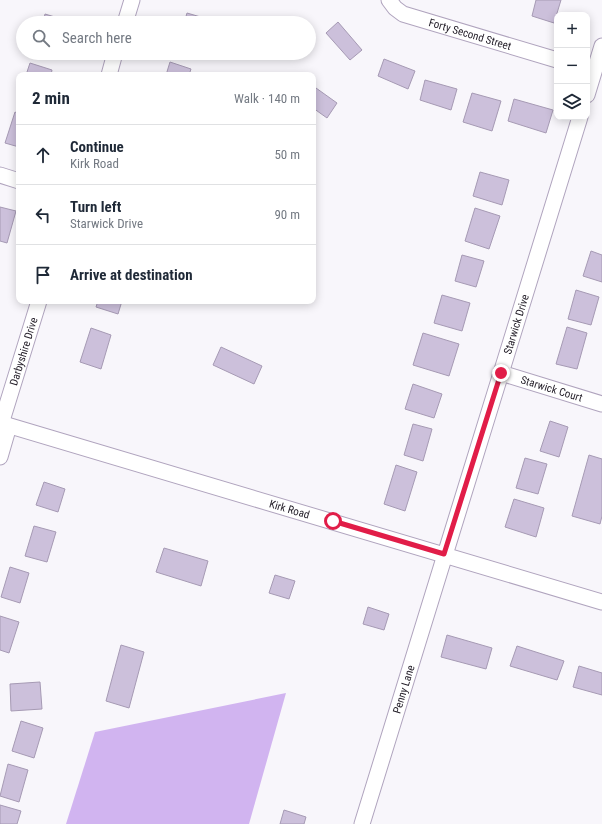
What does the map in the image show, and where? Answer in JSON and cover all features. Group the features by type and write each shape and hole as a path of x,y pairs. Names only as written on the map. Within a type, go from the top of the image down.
{"street":[{"path":"127,16 132,0"},
{"name":"Forty Second Street","path":"389,0 395,8 404,14 554,59"},
{"path":"590,85 602,46"},
{"path":"109,72 113,60"},
{"name":"Starwick Drive","path":"444,554 579,120"},
{"path":"0,175 16,180"},
{"name":"Darbyshire Drive","path":"0,457 3,425 37,304"},
{"name":"Starwick Court","path":"501,373 602,404"},
{"name":"Kirk Road","path":"3,425 444,554 602,602"},
{"name":"Penny Lane","path":"362,824 444,554"}],"shaded area":[{"path":"286,693 249,824 66,824 95,732"}],"building":[{"path":"536,0 561,0 557,12 554,12 554,23 532,16"},
{"path":"187,13 197,16 186,16"},
{"path":"338,22 362,50 350,60 326,33"},
{"path":"384,59 415,71 408,89 378,76"},
{"path":"170,62 191,69 190,72 167,72"},
{"path":"30,63 52,70 52,72 27,72"},
{"path":"425,80 457,89 451,110 420,100"},
{"path":"316,88 337,103 327,118 316,110"},
{"path":"472,93 501,101 492,131 463,122"},
{"path":"514,99 553,110 546,133 508,121"},
{"path":"15,112 16,146 5,143"},
{"path":"480,172 509,180 502,205 473,196"},
{"path":"0,207 16,211 7,243 0,241"},
{"path":"475,208 500,216 489,249 465,241"},
{"path":"591,251 602,255 602,282 583,276"},
{"path":"462,255 484,261 476,287 455,281"},
{"path":"576,290 599,297 591,325 568,319"},
{"path":"442,295 470,303 462,331 434,323"},
{"path":"97,304 121,304 118,314 96,307"},
{"path":"567,327 587,333 577,369 556,364"},
{"path":"91,328 111,335 101,369 80,362"},
{"path":"423,333 459,344 449,376 413,365"},
{"path":"221,347 262,366 254,384 213,365"},
{"path":"413,384 442,394 434,418 405,409"},
{"path":"550,421 568,427 559,457 540,451"},
{"path":"413,424 432,429 423,461 404,455"},
{"path":"589,455 602,459 602,516 600,524 572,516"},
{"path":"525,458 547,464 538,494 516,488"},
{"path":"396,465 417,472 405,511 384,504"},
{"path":"44,482 65,489 58,512 36,505"},
{"path":"514,499 544,508 536,537 505,527"},
{"path":"34,526 56,532 47,562 25,556"},
{"path":"164,548 208,561 201,586 156,572"},
{"path":"10,567 29,573 20,603 1,597"},
{"path":"275,575 295,581 289,599 269,593"},
{"path":"368,607 389,614 384,630 363,624"},
{"path":"0,616 19,622 9,653 0,650"},
{"path":"447,635 492,648 486,669 441,657"},
{"path":"121,645 144,652 129,708 106,701"},
{"path":"517,646 564,661 557,680 510,666"},
{"path":"579,666 602,673 602,695 573,687"},
{"path":"40,682 42,709 11,711 10,684"},
{"path":"21,721 43,728 34,758 12,751"},
{"path":"8,764 28,770 19,802 0,796"},
{"path":"0,805 21,811 17,824 0,824"},
{"path":"284,810 306,817 304,824 280,824"}],"route":[{"path":"333,521 444,554 501,373"}]}
